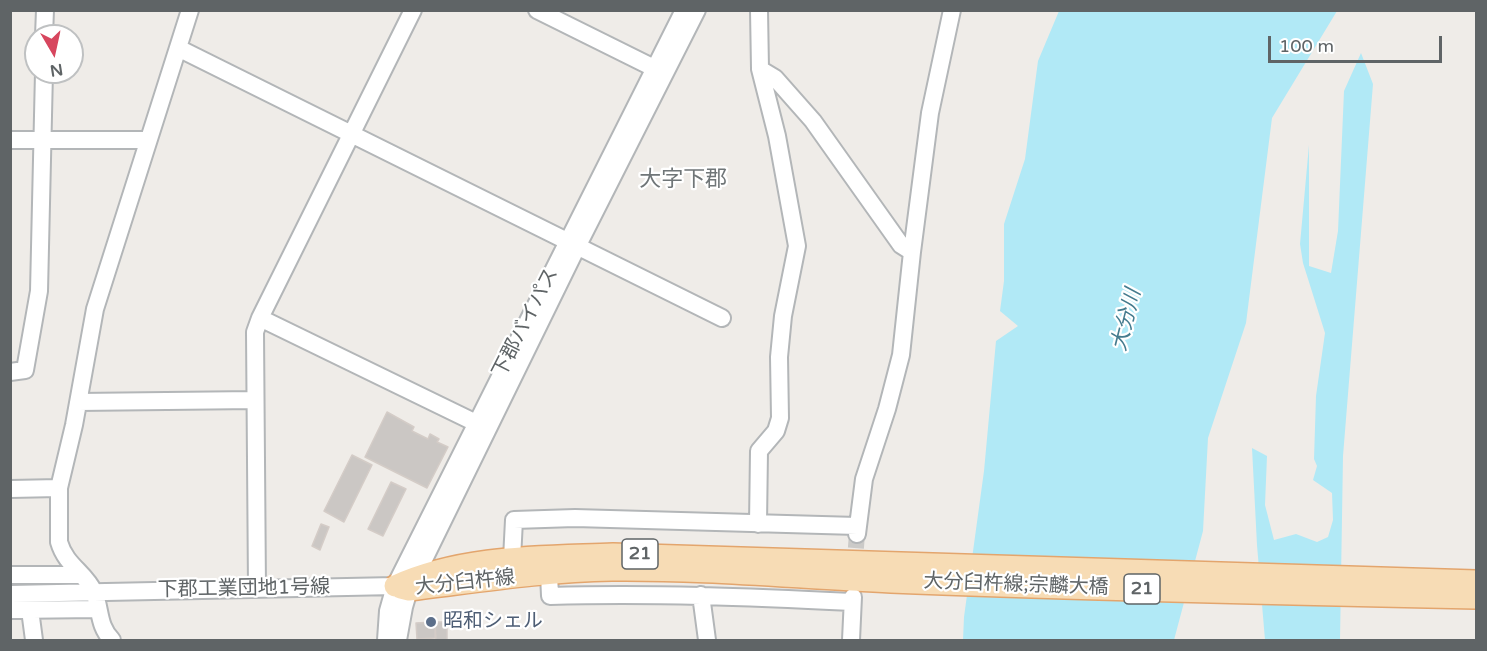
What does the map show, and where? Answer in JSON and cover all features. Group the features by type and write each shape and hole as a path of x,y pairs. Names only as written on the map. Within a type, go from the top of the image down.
{"main road":[{"name":"大分臼杵線","path":"406,584 455,565 512,559 614,554 890,572"},
{"name":"大分臼杵線","path":"406,584 609,570 890,572"},
{"path":"1388,587 1476,571"},
{"name":"大分臼杵線;宗麟大橋","path":"890,572 1388,587"},
{"name":"21","path":"1388,587 1476,581"},
{"path":"1388,587 1476,610"},
{"name":"21","path":"1388,587 1476,598"}],"street":[{"path":"112,640 101,625 96,601 81,575 66,559 59,542 59,488 74,425 94,309 190,10"},
{"path":"257,589 255,332 413,10"},
{"path":"537,10 660,71"},
{"name":"下郡バイパス","path":"660,71 684,10"},
{"name":"下郡バイパス","path":"386,640 388,611 406,584 572,244 660,71 697,10"},
{"path":"758,524 759,451 776,431 780,418 780,347 783,316 797,246 777,136 760,69 759,10"},
{"path":"512,559 514,520 574,518 758,524 857,530 864,479 888,409 901,354 930,113 952,10"},
{"path":"178,48 722,318"},
{"path":"760,69 775,78 813,121 901,245 912,252"},
{"path":"10,372 25,370 37,305 44,84"},
{"path":"10,140 148,140"},
{"name":"下郡バイパス","path":"398,640 406,584 476,423 572,244"},
{"path":"260,318 476,423"},
{"path":"78,402 255,400"},
{"path":"10,489 59,488"},
{"path":"549,574 550,596 700,595 853,600 851,640"},
{"path":"10,575 81,575"},
{"name":"下郡工業団地1号線","path":"96,601 257,589 406,584"},
{"path":"10,594 96,601"},
{"path":"700,595 707,640"},
{"path":"10,610 30,610 96,601"},
{"path":"30,610 34,640"}],"water":[{"name":"大分川","path":"1059,11 1337,11 1272,118 1246,323 1208,438 1203,531 1174,640 963,640 964,617 984,471 996,341 1018,326 1000,311 1004,281 1004,224 1025,159 1038,61"},
{"path":"1361,53 1373,84 1343,456 1340,640 1265,640 1252,448 1267,456 1265,505 1274,540 1296,534 1317,542 1328,537 1333,520 1332,493 1313,480 1317,466 1314,459 1316,396 1325,333 1303,263 1300,244 1309,145 1309,266 1331,273 1338,231 1344,91"}],"building":[{"path":"387,412 414,427 412,431 428,439 430,434 439,439 437,442 448,447 427,488 365,457"},
{"path":"352,455 372,465 344,522 324,511"},
{"path":"391,482 406,489 383,536 368,529"},
{"path":"321,524 329,527 320,550 312,546"},
{"path":"435,622 447,622 447,640 436,640"},
{"path":"435,622 435,638 417,639 416,623"}],"tunnel":[{"path":"854,572 857,534"}],"place":[{"name":"昭和シェル","path":"431,622"}],"district":[{"name":"大字下郡","path":"683,180"}]}
